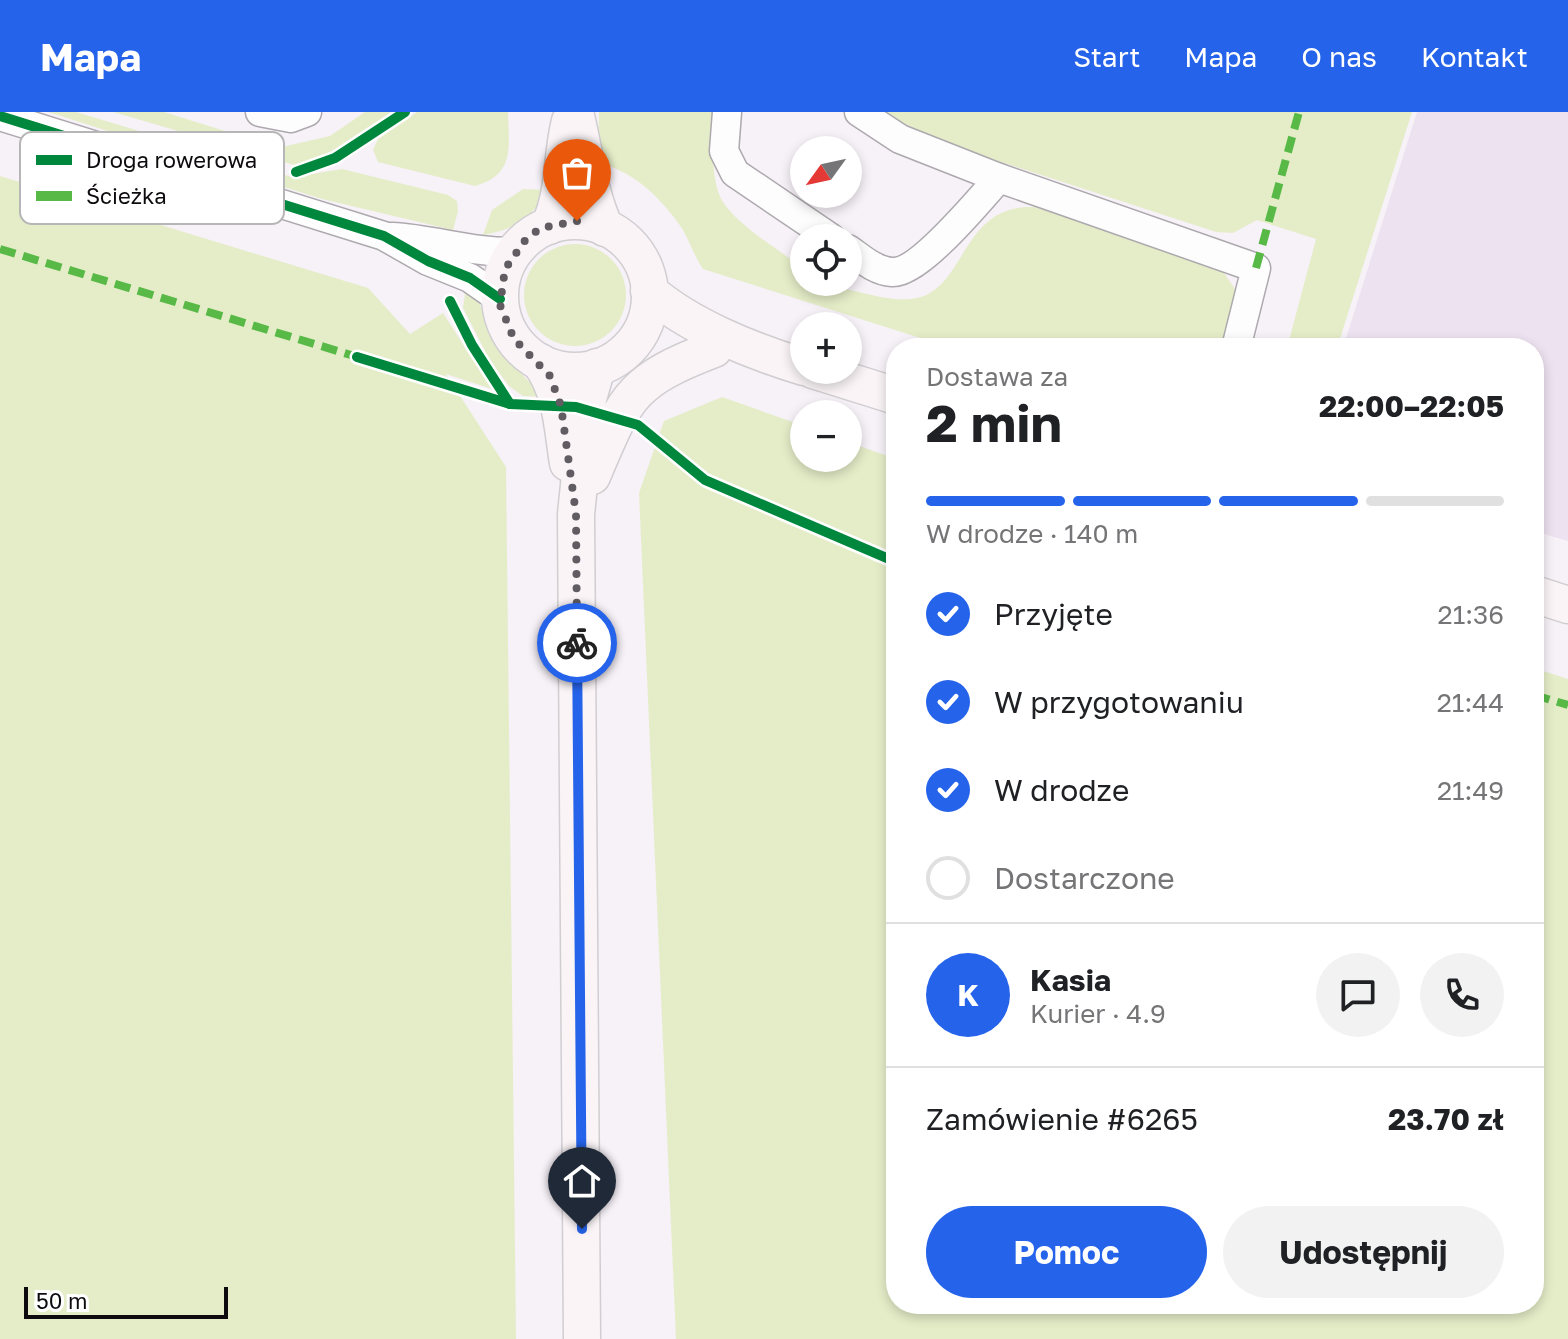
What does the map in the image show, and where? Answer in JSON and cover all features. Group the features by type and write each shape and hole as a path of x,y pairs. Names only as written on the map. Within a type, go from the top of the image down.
{"main road":[{"path":"549,226 558,204 563,150 573,112"},
{"path":"573,112 586,153 589,189 605,228"},
{"path":"540,362 574,371 597,367 630,345 644,325 649,291 639,257 627,243 605,228 577,221 549,226 526,239 505,269 500,299 505,323 514,339 540,362 550,376 561,406 576,514"},
{"path":"649,291 678,314 760,354 790,363"},
{"path":"630,345 671,341 760,354"},
{"path":"576,514 619,412 635,390 659,371 714,349"},
{"path":"582,1339 576,514 588,399 597,367"},
{"path":"858,384 886,393"},
{"path":"1544,597 1568,605"}],"street":[{"path":"260,112 291,118 307,112"},
{"path":"727,112 724,151 735,173 810,224"},
{"path":"859,112 900,139 999,178 1256,268 1238,338"},
{"path":"0,116 51,132"},
{"path":"862,259 874,267 893,272 913,266 999,178"},
{"path":"284,205 384,236 428,261 470,278 500,299"},
{"path":"384,236 435,240 493,253 514,252"}],"shaded area":[{"path":"1417,112 1568,112 1568,541 1544,534 1544,338 1346,338"}],"green space":[{"path":"48,112 76,112 142,132 111,132"},
{"path":"113,112 164,112 228,132 181,132"},
{"path":"365,112 392,112 315,162 301,167 284,162 284,146 330,136"},
{"path":"417,112 508,112 509,148 503,167 497,175 475,186 378,162 373,150 378,139"},
{"path":"599,112 714,112 713,164 719,194 733,214 790,259 790,296 862,296 862,293 894,299 921,297 936,289 948,277 979,231 992,218 1010,210 1033,207 1111,226 1222,270 1237,292 1227,338 920,338 862,319 862,312 839,312 703,269 683,230 658,199 626,174 602,164 598,154"},
{"path":"885,112 1412,112 1340,338 1290,338 1316,239 1257,220 1233,233 1216,232 928,138"},
{"path":"342,169 448,195 457,201 458,211 453,230 284,187 284,175 292,177"},
{"path":"0,176 20,182 20,224 158,224 368,288 410,334 443,313 492,389 446,374 506,467 516,1339 0,1339"},
{"path":"523,189 548,190 521,221 504,230 483,235 492,210"},
{"path":"575,244 604,252 618,266 626,295 618,324 604,338 575,346 546,338 532,324 524,295 532,266 546,252"},
{"path":"466,287 478,302 509,359 542,397 523,396 509,386 489,359 463,308"},
{"path":"722,397 790,421 790,472 862,472 862,447 886,455 886,1314 1544,1314 1544,671 1568,679 1568,1339 676,1339 639,493 664,421"}],"marked path":[{"path":"1256,268 1299,112"},
{"path":"0,249 364,359"},
{"path":"1544,698 1568,705"}],"cycle path":[{"path":"296,172 335,158 405,112"},
{"path":"0,116 51,132"},
{"path":"284,205 384,236 428,261 470,278 500,299"},
{"path":"450,301 472,345 510,404"},
{"path":"357,357 510,404 576,407 638,425 705,480 886,558"}],"way so far":[{"path":"577,221 559,222 541,228 526,239 514,252 500,286 500,305 505,323 525,352 540,362 550,376 561,406 576,514 577,643"}],"route":[{"path":"577,643 582,1229"}]}
